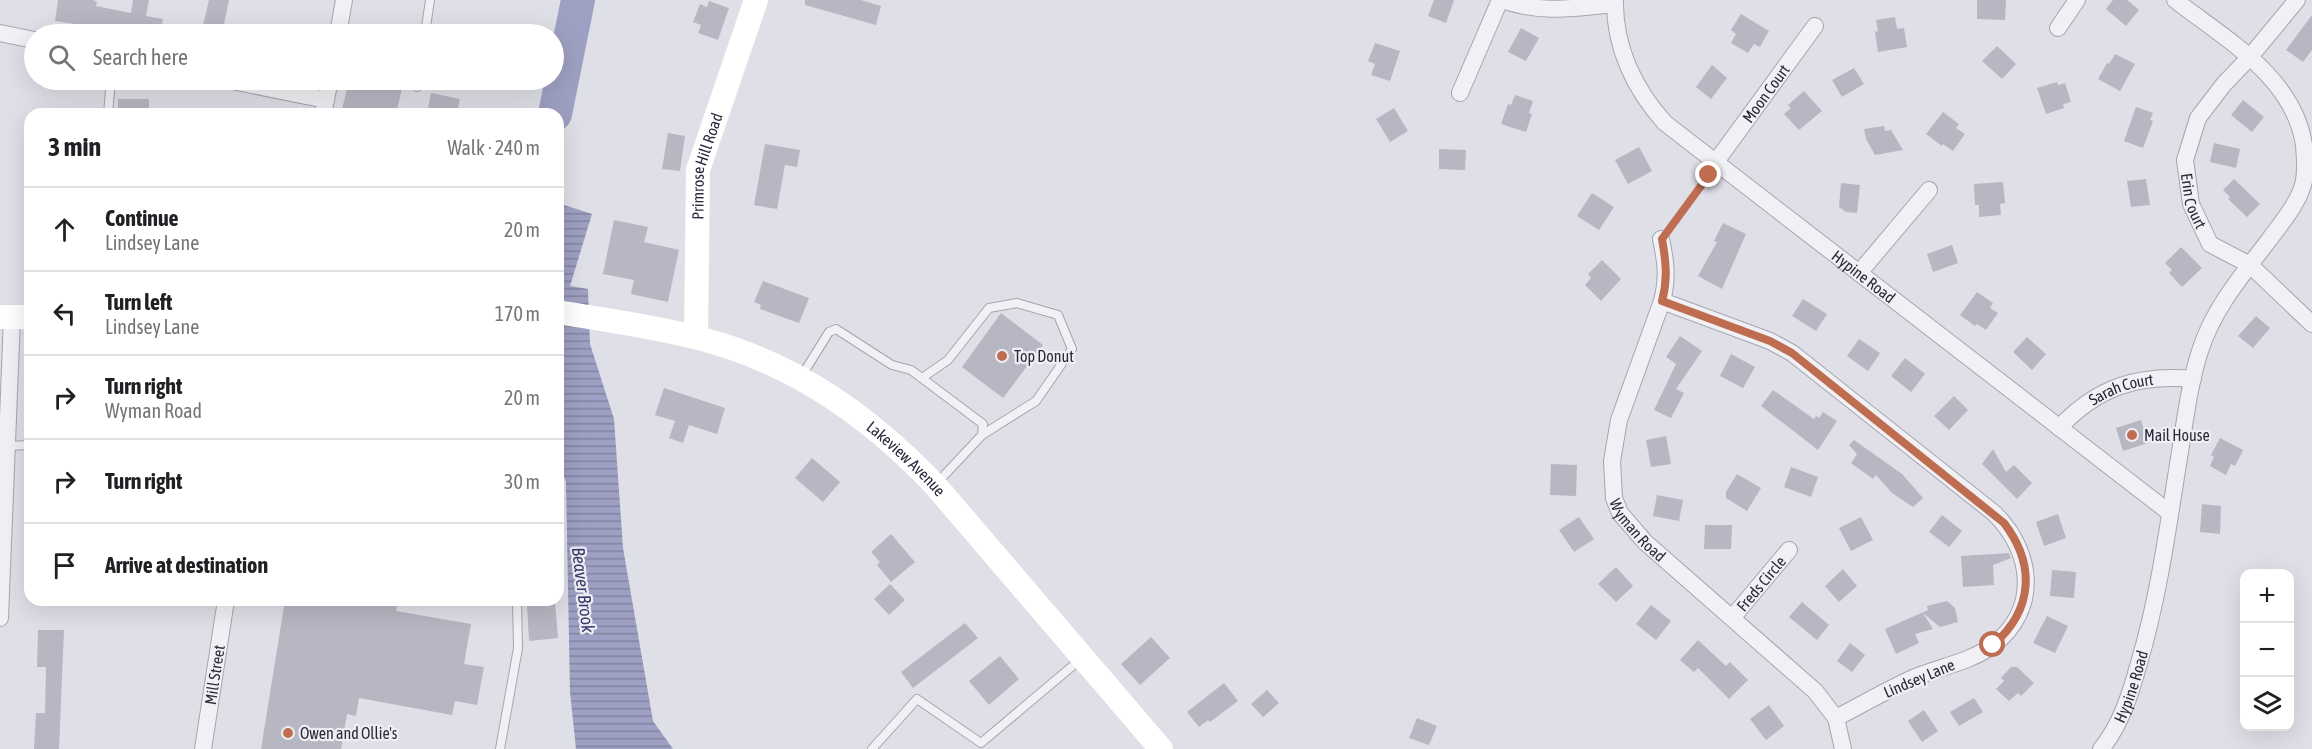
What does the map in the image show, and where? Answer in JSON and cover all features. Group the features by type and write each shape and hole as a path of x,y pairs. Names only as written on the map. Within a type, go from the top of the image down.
{"main road":[{"name":"Primrose Hill Road","path":"696,337 698,170 756,0"},
{"name":"Lakeview Avenue","path":"564,313 696,337 763,359 801,377 836,398 895,445 935,486 1161,749"}],"street":[{"path":"340,24 344,0"},
{"path":"1460,93 1501,0 1545,10 1615,2"},
{"path":"2058,28 2077,0"},
{"name":"Hypine Road","path":"2101,749 2111,738 2131,692 2151,623 2193,379 2201,347 2234,286 2284,220 2296,200 2304,182 2308,143 2290,103 2274,81 2249,58 2175,0"},
{"name":"Erin Court","path":"2297,0 2249,58 2224,84 2198,118 2185,160 2191,204 2210,244 2250,265 2312,324"},
{"name":"Hypine Road","path":"1615,2 1622,47 1632,77 1642,96 1665,123 1712,169 1859,273 2170,513"},
{"name":"Moon Court","path":"1712,169 1815,26"},
{"path":"0,33 24,38"},
{"path":"263,90 325,107 328,90"},
{"path":"1859,273 1929,190"},
{"name":"Wyman Road","path":"1662,239 1667,265 1667,281 1662,301 1619,420 1612,461 1614,498 1620,513 1630,527 1815,691 1836,718 1843,749"},
{"name":"Lindsey Lane","path":"1662,301 1770,341 1792,353 1994,513 2013,534 2019,546 2024,559 2026,586 2019,613 2003,636 1982,652 1913,678 1836,718"},
{"path":"0,618 14,317"},
{"name":"Sarah Court","path":"2059,428 2076,410 2110,389 2151,378 2193,379"},
{"name":"Freds Circle","path":"1732,618 1789,550"},
{"name":"Mill Street","path":"203,749 225,606"}],"lane":[{"path":"426,24 430,0"},
{"path":"109,108 110,90"},
{"path":"922,378 948,360 989,308 1017,303 1058,315 1072,349 1036,401 982,435 935,486"},
{"path":"801,377 829,332 836,329 892,365 911,370 983,424 982,435"},
{"path":"7,446 24,445"},
{"path":"500,749 518,648 517,606"},
{"path":"872,749 917,699 979,746 1083,658"}],"path":[{"path":"1662,239 1712,169"}],"water":[{"path":"564,205 592,214 570,286 588,289 590,344 614,419 623,548 653,721 673,749 576,749 570,692 566,482 564,476"}],"building":[{"path":"58,0 93,0 97,2 96,6 131,13 133,0 149,0 146,16 163,19 162,24 75,24 55,21"},
{"path":"209,0 229,0 224,24 203,24"},
{"path":"805,0 861,0 881,6 876,25 805,5"},
{"path":"1434,0 1454,0 1446,23 1428,16"},
{"path":"1977,0 2006,0 2005,20 1977,19"},
{"path":"2113,0 2127,0 2139,10 2126,26 2106,9"},
{"path":"709,1 729,8 718,40 698,33 701,25 693,22 700,4 707,7"},
{"path":"1741,14 1769,31 1760,47 1754,44 1748,53 1731,43 1736,34 1731,30"},
{"path":"2312,15 2312,50 2303,62 2286,50"},
{"path":"1895,17 1897,29 1904,28 1907,47 1878,52 1876,20"},
{"path":"1521,28 1539,38 1526,61 1508,52"},
{"path":"1375,43 1400,51 1390,81 1371,75 1375,64 1368,61"},
{"path":"1997,46 2016,64 2002,79 1982,61"},
{"path":"2115,54 2135,64 2120,91 2098,79"},
{"path":"1712,65 1727,78 1711,99 1696,87"},
{"path":"1854,68 1864,84 1842,97 1832,80"},
{"path":"2057,82 2058,85 2065,83 2071,102 2063,104 2064,108 2046,114 2037,88"},
{"path":"347,90 402,90 397,108 342,108"},
{"path":"1804,91 1822,111 1799,130 1784,114 1791,108 1788,105"},
{"path":"431,93 460,99 458,108 428,108"},
{"path":"1515,95 1533,101 1529,113 1532,114 1526,132 1501,124 1508,104 1511,105"},
{"path":"118,99 149,99 149,108 118,108"},
{"path":"2243,100 2264,117 2252,132 2231,115"},
{"path":"2136,107 2153,113 2150,120 2153,121 2143,148 2124,141"},
{"path":"1394,108 1408,131 1390,142 1376,119"},
{"path":"1943,112 1959,124 1956,128 1965,134 1953,151 1926,134"},
{"path":"1884,126 1885,131 1891,130 1903,150 1875,155 1866,139 1864,129"},
{"path":"668,133 685,136 680,171 662,169"},
{"path":"2214,143 2240,149 2236,168 2210,162"},
{"path":"765,144 800,150 797,167 785,165 777,209 754,205"},
{"path":"1639,147 1652,171 1628,184 1615,160"},
{"path":"1439,149 1466,150 1465,170 1439,169"},
{"path":"2146,179 2150,205 2131,207 2127,181"},
{"path":"2234,179 2260,204 2247,217 2228,199 2230,197 2223,190"},
{"path":"2003,182 2005,203 2000,204 2001,215 1979,217 1979,205 1975,205 1974,184"},
{"path":"1841,183 1860,185 1857,213 1846,212 1839,207"},
{"path":"1592,193 1614,207 1599,230 1577,216"},
{"path":"614,220 648,227 644,242 679,250 668,302 631,294 634,280 603,274"},
{"path":"1723,223 1746,234 1722,289 1698,276 1717,242 1714,241"},
{"path":"1952,245 1958,263 1933,272 1927,254"},
{"path":"2181,247 2202,268 2182,287 2169,273 2172,270 2165,263"},
{"path":"1602,260 1621,279 1601,301 1585,285 1591,278 1588,274"},
{"path":"763,281 809,298 799,323 760,309 761,305 754,302"},
{"path":"1977,292 1993,303 1990,308 1998,313 1986,330 1977,324 1975,326 1960,315"},
{"path":"1803,299 1827,314 1816,331 1792,316"},
{"name":"Top Donut","path":"1001,313 1043,345 1003,398 962,367"},
{"path":"2256,316 2270,328 2253,348 2238,336"},
{"path":"1680,336 1702,351 1676,389 1684,393 1671,418 1654,410 1676,364 1666,357"},
{"path":"2027,337 2046,354 2032,370 2013,352"},
{"path":"1859,339 1880,353 1868,371 1847,356"},
{"path":"1731,354 1755,367 1743,388 1720,376"},
{"path":"1905,358 1925,374 1911,392 1891,376"},
{"path":"664,388 725,408 717,434 689,425 683,443 669,438 675,421 655,415"},
{"path":"1773,390 1814,419 1816,416 1819,418 1823,412 1837,421 1818,450 1761,406"},
{"path":"1954,396 1968,410 1949,430 1934,416"},
{"name":"Mail House","path":"2141,420 2148,443 2123,451 2116,428"},
{"path":"1666,436 1671,464 1651,467 1646,440"},
{"path":"2220,438 2243,450 2235,466 2231,464 2226,475 2210,466 2214,457 2211,455"},
{"path":"1854,440 1902,474 1923,498 1913,507 1892,493 1876,475 1873,479 1851,463 1857,454 1849,445"},
{"path":"1993,449 2006,472 2014,465 2032,483 2017,499 1982,464"},
{"path":"812,458 840,482 823,502 795,478"},
{"path":"1551,464 1577,465 1576,496 1550,495"},
{"path":"1791,467 1818,477 1811,497 1784,487"},
{"path":"1737,474 1761,488 1747,511 1726,498 1726,492"},
{"path":"1657,495 1683,500 1679,521 1653,516"},
{"path":"2202,504 2221,506 2220,534 2200,532"},
{"path":"2058,514 2066,538 2044,546 2036,522"},
{"path":"1942,515 1962,531 1949,547 1929,532"},
{"path":"1579,517 1594,539 1574,552 1559,530"},
{"path":"1861,517 1873,540 1851,551 1839,528"},
{"path":"1705,525 1732,525 1731,549 1704,549"},
{"path":"891,534 915,562 891,582 877,565 880,562 871,552"},
{"path":"2009,553 2011,558 1993,565 1994,585 1963,587 1961,556"},
{"path":"1616,567 1633,586 1616,602 1598,584"},
{"path":"1843,569 1857,586 1839,602 1825,586"},
{"path":"2052,570 2076,572 2074,598 2050,596"},
{"path":"890,584 905,600 889,615 874,599"},
{"path":"1947,601 1955,608 1958,622 1940,627 1923,613 1933,629 1915,634 1919,643 1896,654 1885,629 1928,610 1927,606"},
{"path":"1802,602 1829,625 1817,640 1789,617"},
{"path":"1651,605 1671,621 1656,640 1636,624"},
{"path":"284,606 397,606 396,611 471,624 464,664 484,667 477,705 455,701 452,715 359,698 356,716 347,714 341,749 261,749"},
{"path":"527,606 555,606 558,638 529,641"},
{"path":"2047,616 2068,626 2055,653 2033,643"},
{"path":"965,623 978,638 913,688 901,672"},
{"path":"38,630 64,630 59,749 34,749 36,713 45,713 46,667 37,667"},
{"path":"1151,637 1170,658 1140,685 1121,664"},
{"path":"1698,640 1726,666 1730,662 1748,680 1729,699 1698,668 1694,672 1680,660"},
{"path":"1850,643 1865,655 1852,672 1837,661"},
{"path":"1000,656 1019,679 989,705 969,681"},
{"path":"2011,667 2017,667 2034,683 2021,696 2018,693 2009,701 1996,689 2004,681 2001,678"},
{"path":"1224,683 1238,701 1210,722 1208,720 1199,727 1187,712"},
{"path":"1267,690 1279,703 1263,717 1251,704"},
{"path":"1974,698 1983,712 1959,726 1950,712"},
{"path":"1769,705 1784,726 1766,740 1750,719"},
{"path":"1924,710 1938,731 1922,742 1908,721"},
{"path":"1417,718 1437,726 1429,745 1409,738"}],"waterway":[{"name":"Beaver Brook","path":"564,69 578,0"},
{"name":"Beaver Brook","path":"556,108 560,90"}],"place":[{"name":"Top Donut","path":"1002,356"},
{"name":"Mail House","path":"2132,435"},
{"name":"Owen and Ollie's","path":"288,733"}],"route":[{"path":"1709,175 1662,239 1667,265 1667,281 1662,301 1770,341 1803,360 2004,523 2013,534 2024,559 2026,586 2019,613 2012,625 1993,645"}]}
